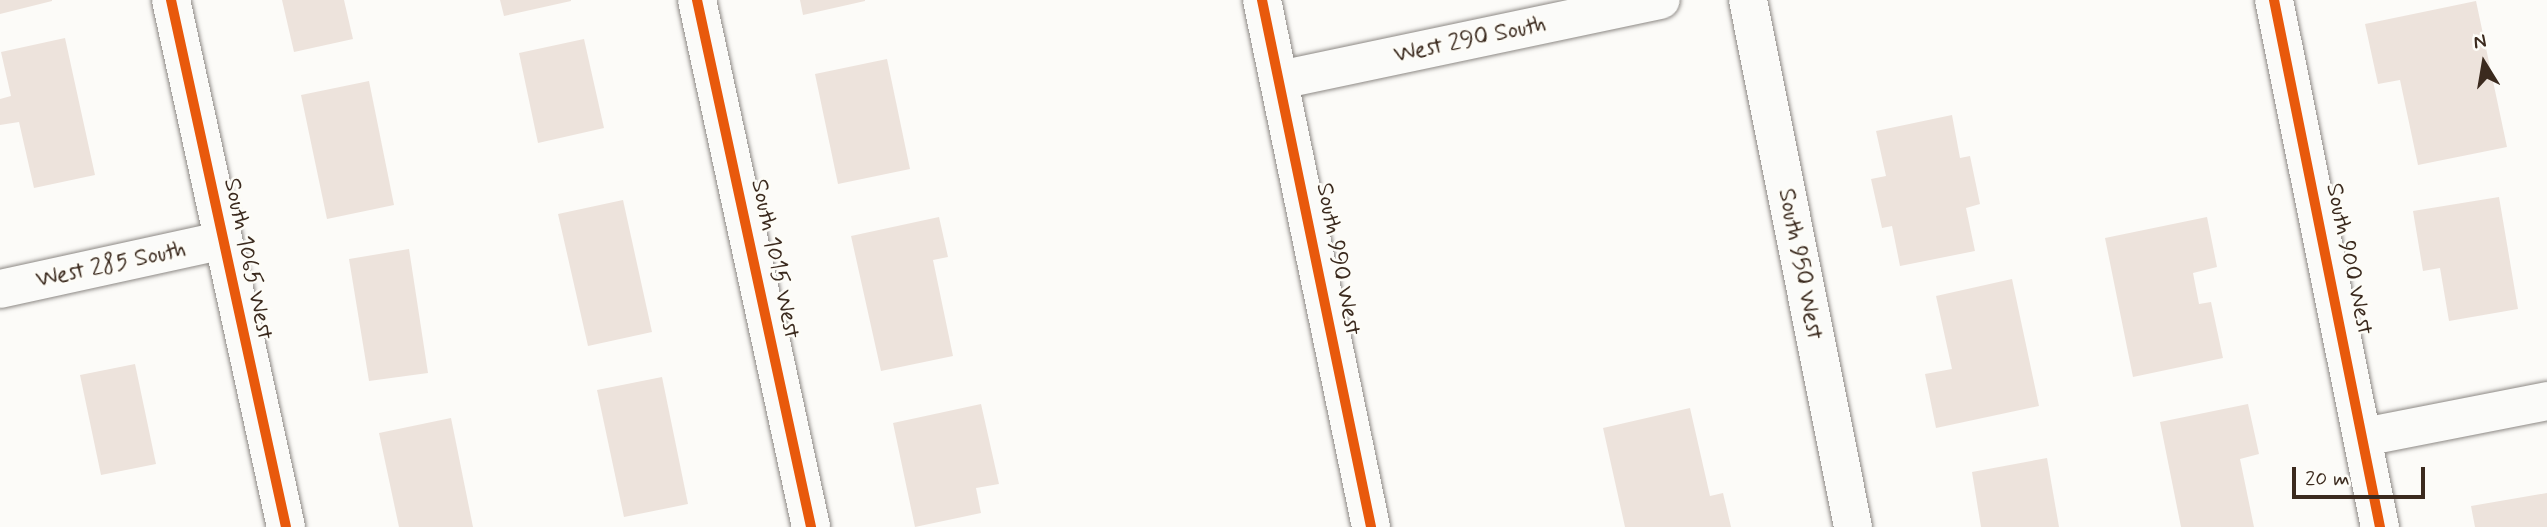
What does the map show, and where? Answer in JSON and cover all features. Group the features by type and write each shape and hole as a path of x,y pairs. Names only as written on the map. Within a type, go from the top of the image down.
{"street":[{"name":"South 1065 West","path":"171,0 221,241 286,527"},
{"name":"South 1015 West","path":"698,0 811,527"},
{"name":"South 990 West","path":"1262,0 1371,527"},
{"name":"West 290 South","path":"1280,80 1661,0"},
{"name":"South 950 West","path":"1748,0 1853,527"},
{"name":"South 900 West","path":"2274,0 2380,527"},
{"name":"West 285 South","path":"0,289 221,241"},
{"path":"2364,437 2547,401"}],"building":[{"path":"0,0 52,0 52,1 0,14"},
{"path":"282,0 344,0 353,39 294,52"},
{"path":"500,0 571,0 571,1 504,16"},
{"path":"800,0 865,0 865,1 803,15"},
{"path":"2476,1 2507,147 2418,165 2400,80 2378,84 2365,24"},
{"path":"65,38 95,175 34,188 19,122 0,125 0,99 11,96 1,52"},
{"path":"584,39 604,128 538,143 519,53"},
{"path":"887,59 910,169 838,184 815,74"},
{"path":"369,81 394,205 327,219 301,95"},
{"path":"1952,115 1960,158 1970,156 1980,204 1966,208 1975,251 1900,266 1892,226 1882,228 1871,179 1886,176 1876,131"},
{"path":"2499,197 2518,309 2449,321 2440,268 2423,271 2413,211"},
{"path":"623,200 652,332 588,346 558,214"},
{"path":"939,217 948,257 933,260 953,356 881,371 851,236"},
{"path":"2207,217 2217,267 2193,273 2199,304 2211,302 2223,358 2133,377 2105,238"},
{"path":"409,249 428,373 369,381 349,259"},
{"path":"2012,279 2039,406 1936,428 1925,374 1952,369 1936,296"},
{"path":"135,364 156,464 101,475 80,375"},
{"path":"662,377 688,504 624,517 597,390"},
{"path":"981,404 999,484 976,488 981,513 915,527 893,423"},
{"path":"2248,404 2259,454 2240,459 2254,527 2181,527 2160,422"},
{"path":"1690,408 1710,496 1723,493 1731,527 1625,527 1603,428"},
{"path":"451,418 473,527 399,527 379,433"},
{"path":"2047,458 2059,527 1981,527 1972,472"},
{"path":"2547,493 2547,527 2475,527 2471,506"}],"cycle path":[{"path":"171,0 286,527"},
{"path":"697,0 811,527"},
{"path":"1262,0 1371,527"},
{"path":"2274,0 2380,527"}]}
